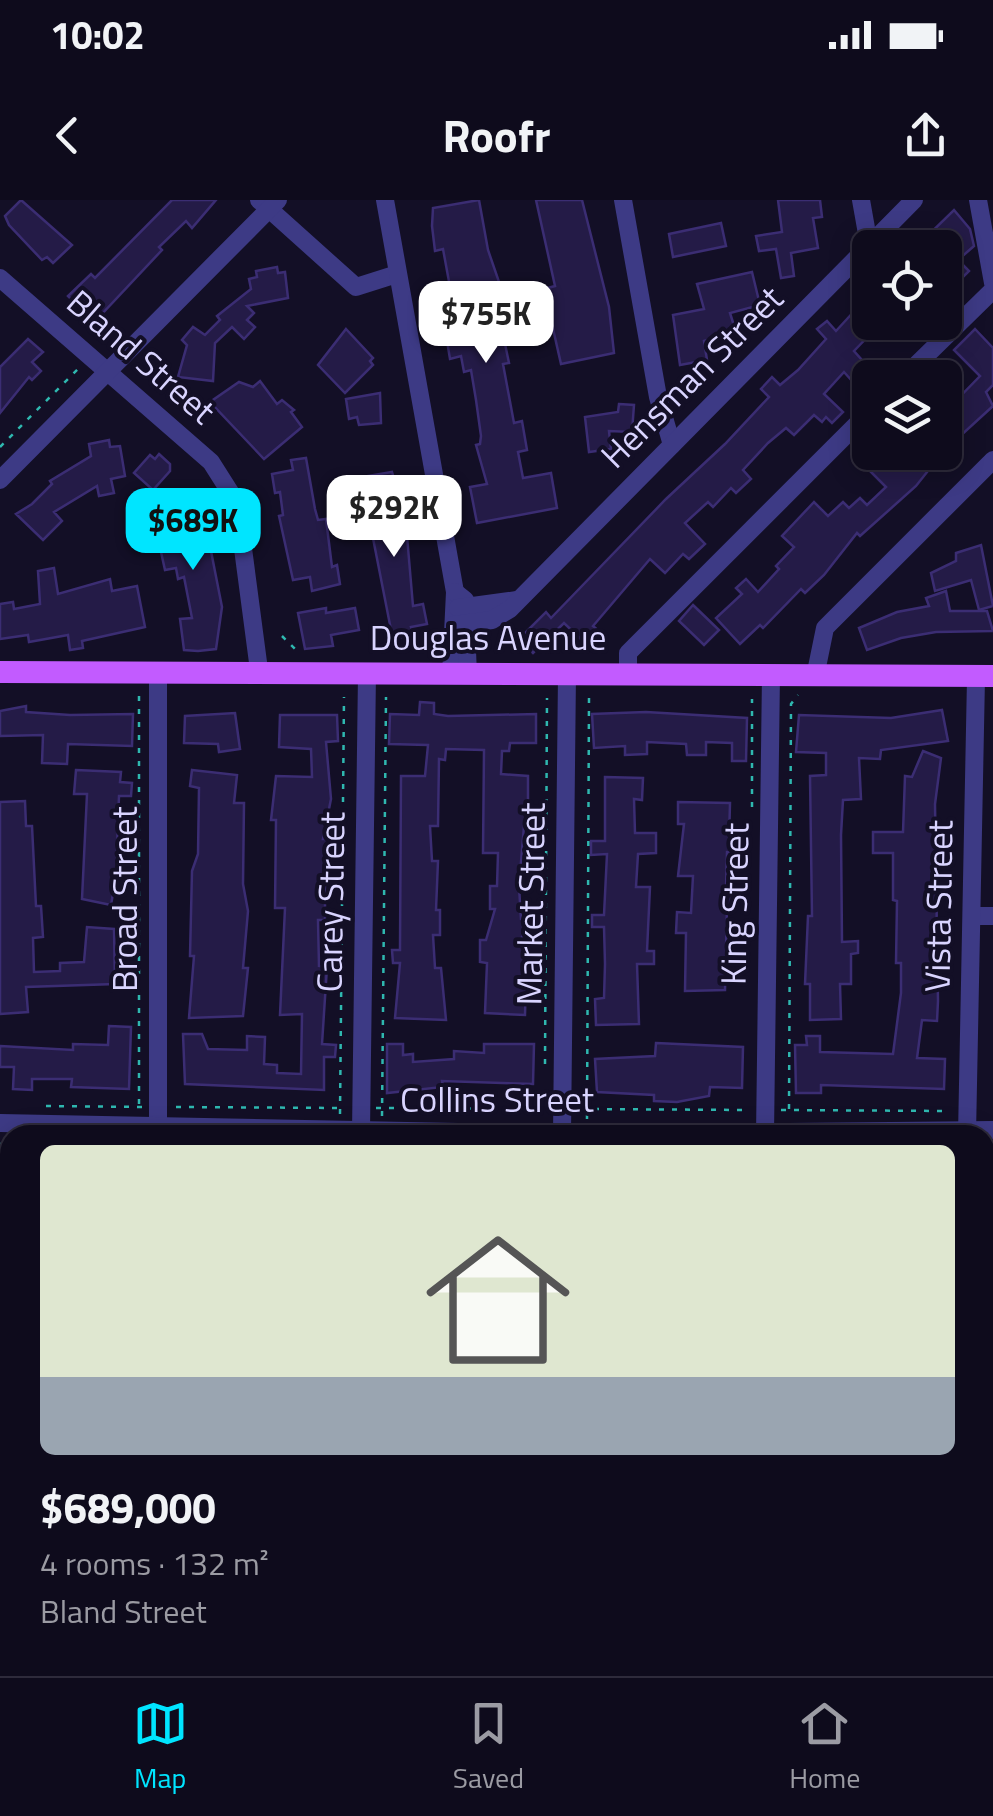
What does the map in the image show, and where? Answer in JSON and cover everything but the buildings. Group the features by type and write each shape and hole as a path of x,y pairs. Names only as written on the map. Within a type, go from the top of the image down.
{"main road":[{"name":"Douglas Avenue","path":"0,672 807,673 987,678"}],"street":[{"path":"385,200 459,612 459,675"},
{"path":"623,200 658,397 672,445"},
{"path":"861,200 866,230"},
{"name":"Hensman Street","path":"884,230 914,200"},
{"path":"921,360 993,287 978,200"},
{"path":"0,480 269,203 356,287 397,274"},
{"name":"Hensman Street","path":"459,612 517,600 852,262"},
{"name":"Bland Street","path":"0,278 211,462 237,503 260,670"},
{"path":"628,674 628,653 852,429"},
{"path":"807,673 825,628 993,460"},
{"name":"Broad Street","path":"158,672 158,1125"},
{"name":"Carey Street","path":"361,1125 367,673"},
{"name":"Market Street","path":"562,1125 566,674"},
{"name":"King Street","path":"765,1125 771,674"},
{"name":"Vista Street","path":"967,1125 972,916 987,678"},
{"path":"972,916 993,916"},
{"name":"Collins Street","path":"0,1123 79,1125"}],"path":[{"path":"0,448 82,366"},
{"path":"282,636 303,656"},
{"path":"789,1125 791,704 798,699 807,673"},
{"path":"139,696 139,1107"},
{"path":"340,1125 344,697"},
{"path":"382,1125 386,697"},
{"path":"545,1070 547,698"},
{"path":"586,1125 589,698"},
{"path":"40,1106 545,1109 545,1125"},
{"path":"562,1109 789,1110 967,1125"}]}
